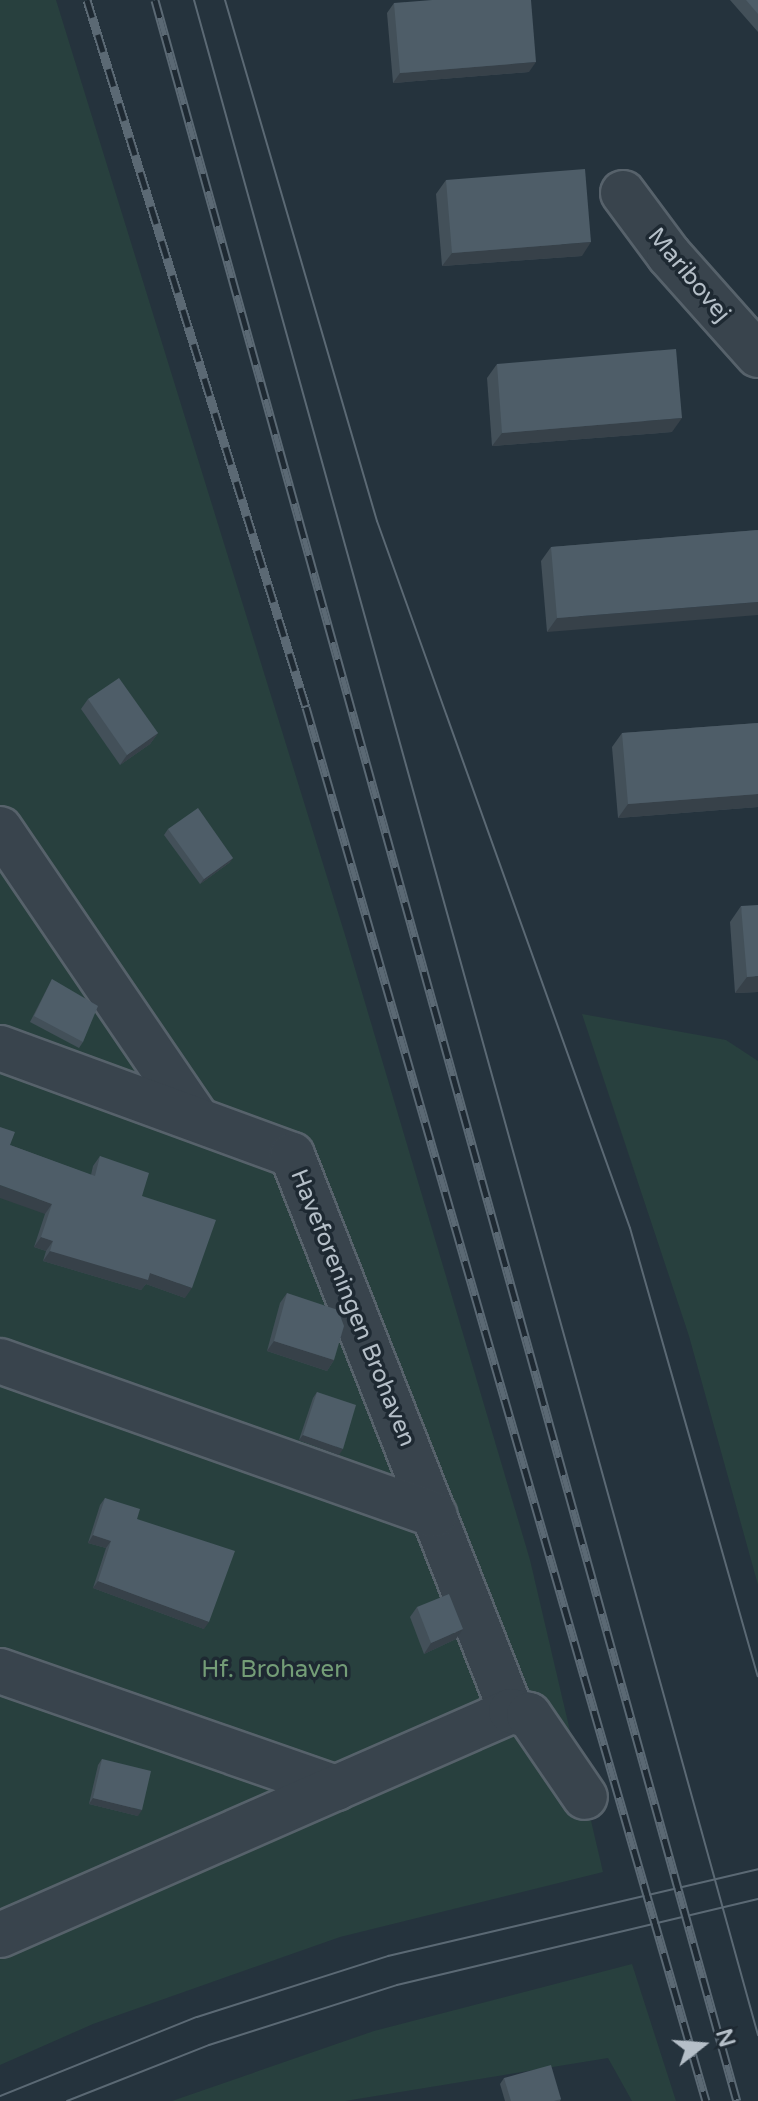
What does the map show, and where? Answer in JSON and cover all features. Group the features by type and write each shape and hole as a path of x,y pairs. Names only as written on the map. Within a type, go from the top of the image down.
{"street":[{"name":"Maribovej","path":"623,193 669,255 758,355"},
{"path":"0,829 195,1116"},
{"name":"Haveforeningen Brohaven","path":"0,1048 195,1116 292,1155 511,1711"},
{"path":"0,1361 435,1515"},
{"path":"0,1671 336,1788"},
{"path":"0,1935 511,1711 529,1715 585,1797"}],"green space":[{"name":"Hf. Brohaven","path":"0,0 56,0 345,935 530,1560 603,1872 340,1937 93,2024 0,2065"},
{"path":"582,1014 726,1040 758,1061 758,1585 689,1336"},
{"path":"632,1964 676,2101 632,2101 608,2058 345,2101 172,2101 374,2031"}],"building":[{"path":"531,0 536,62 400,73 394,3"},
{"path":"746,0 758,0 758,14"},
{"path":"585,169 591,242 452,253 446,180"},
{"path":"676,349 682,418 502,433 497,364"},
{"path":"758,530 758,602 557,618 551,547"},
{"path":"119,678 158,733 127,755 88,699"},
{"path":"758,723 758,794 628,804 622,733"},
{"path":"198,808 233,858 204,879 168,829"},
{"path":"758,905 758,976 747,977 741,906"},
{"path":"52,979 98,1006 83,1042 34,1016"},
{"path":"0,1127 15,1132 10,1145 95,1176 100,1156 149,1173 142,1196 216,1220 192,1288 150,1273 148,1280 50,1251 53,1241 41,1237 52,1204 0,1185"},
{"path":"287,1293 338,1310 344,1326 334,1360 274,1341"},
{"path":"317,1392 356,1405 343,1449 303,1435"},
{"path":"105,1498 140,1509 137,1519 235,1551 209,1622 98,1581 111,1541 93,1535"},
{"path":"449,1594 463,1629 431,1643 417,1607"},
{"path":"102,1759 151,1771 142,1810 93,1798"},
{"path":"551,2065 561,2099 511,2101 504,2078"}],"tram line":[{"path":"194,0 758,2035"},
{"path":"225,0 377,521 630,1228 758,1676"},
{"path":"0,2096 197,2017 388,1956 758,1869"},
{"path":"67,2101 209,2045 397,1985 758,1899"}],"railway":[{"path":"87,0 306,707 706,2101"},
{"path":"155,0 737,2101"}]}
